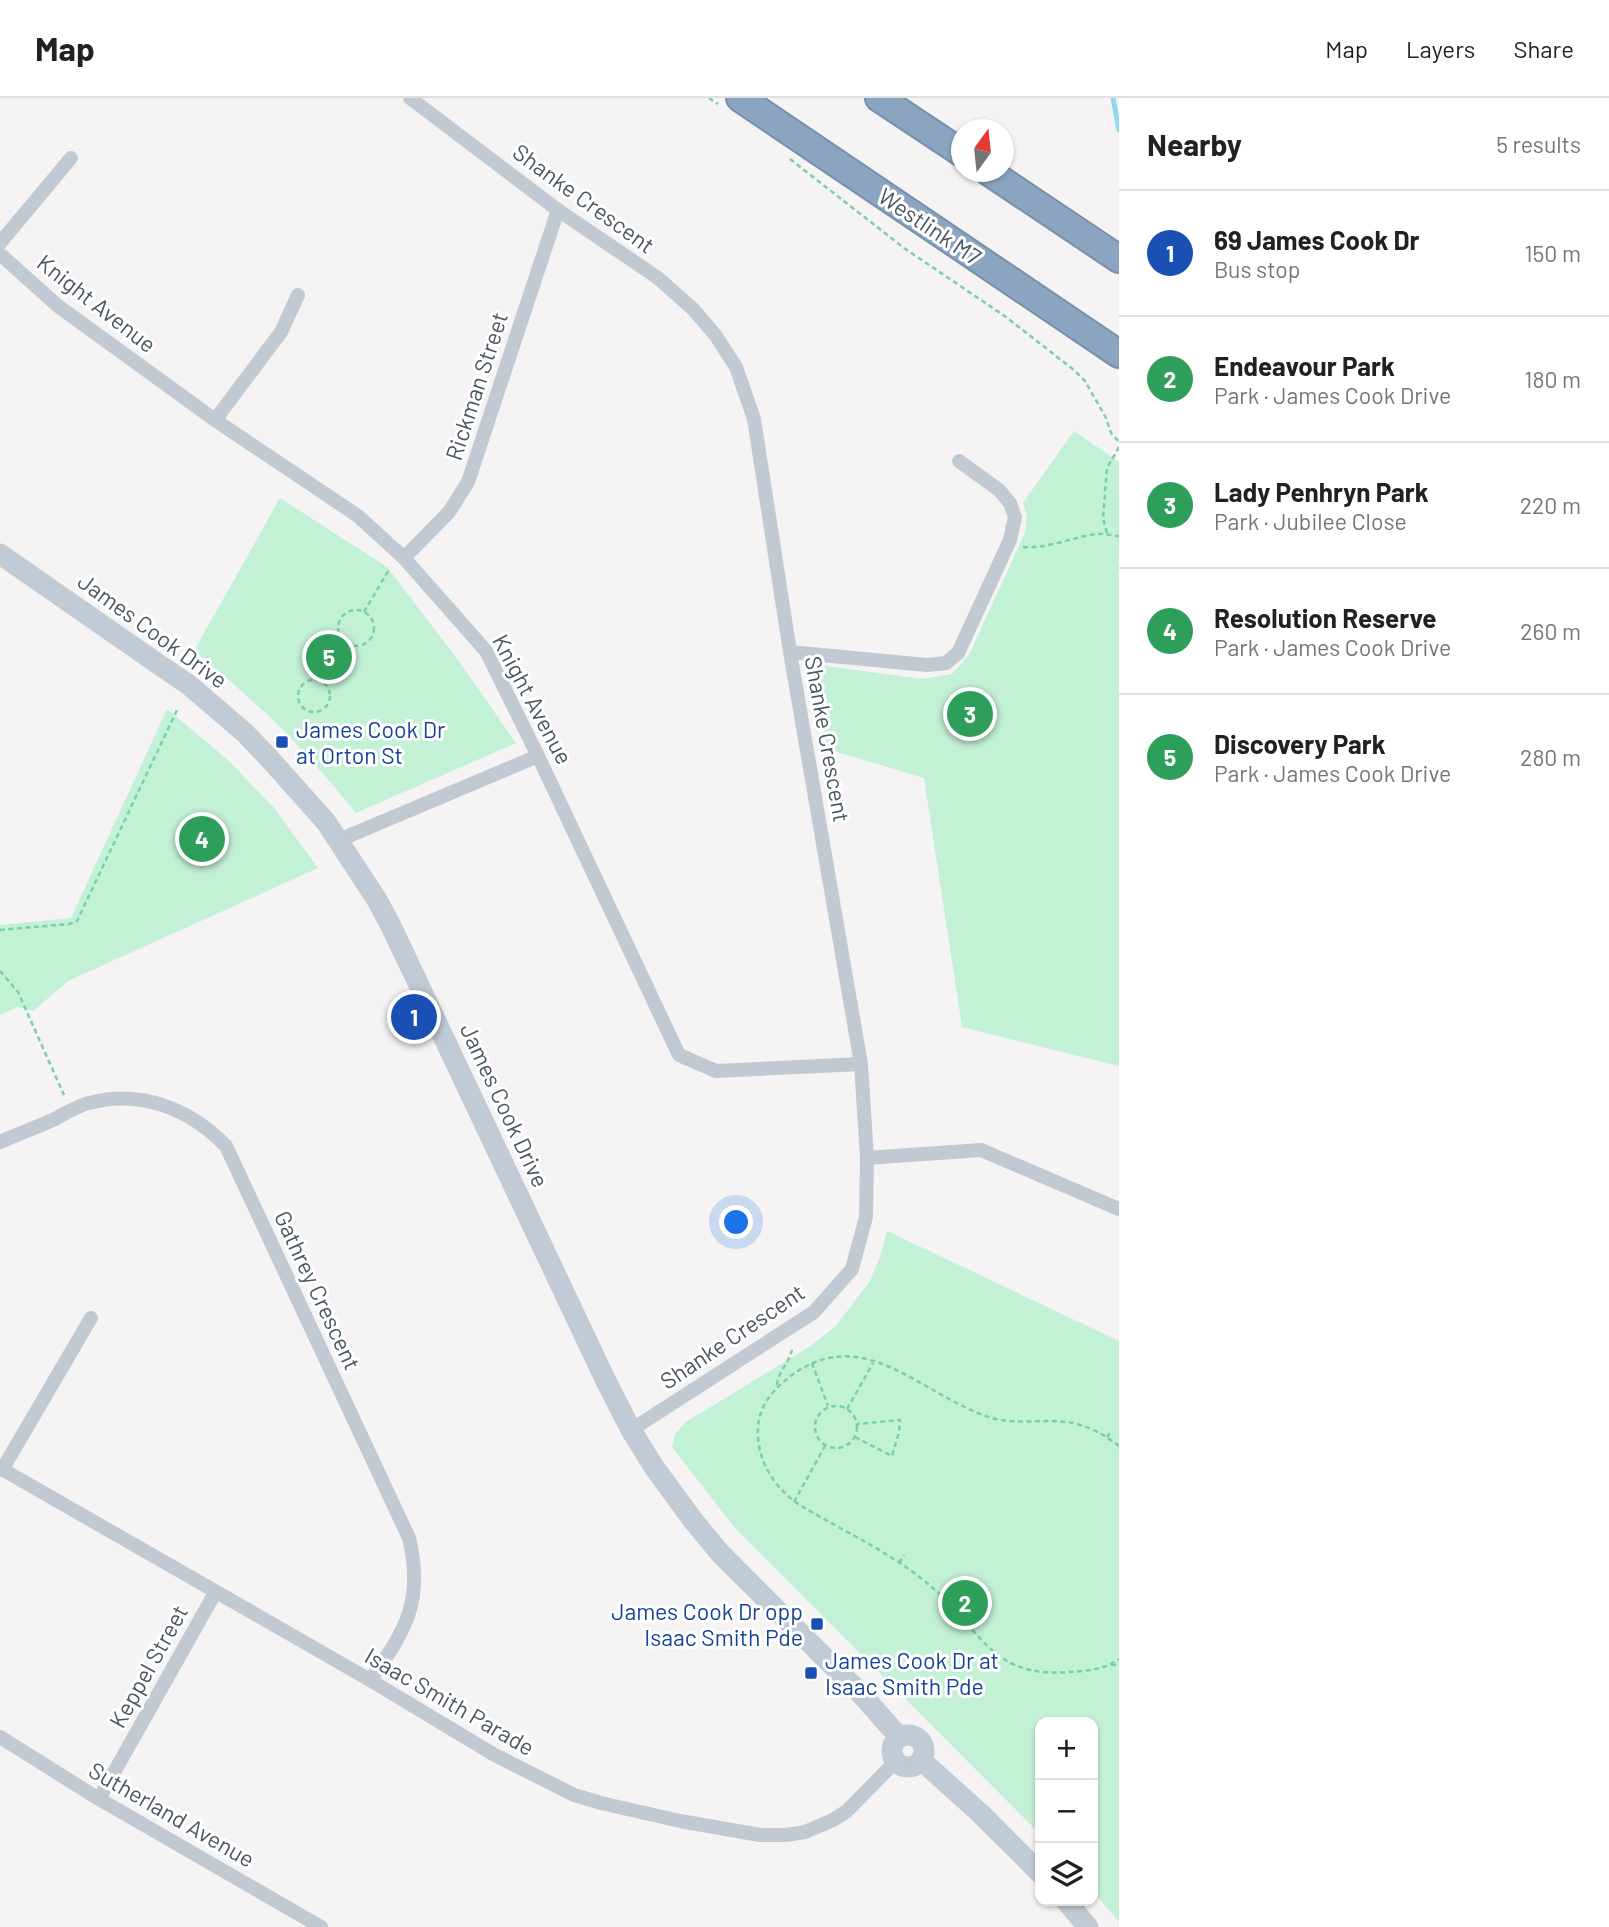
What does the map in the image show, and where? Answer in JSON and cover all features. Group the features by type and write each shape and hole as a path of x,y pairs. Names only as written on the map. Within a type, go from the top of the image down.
{"highway":[{"path":"880,98 951,146"},
{"name":"Westlink M7","path":"729,101 1114,351"},
{"path":"1004,182 1117,258"}],"street":[{"name":"Shanke Crescent","path":"410,98 558,210 658,278 694,310 716,336 736,367 754,419 790,652 862,1064 867,1158 866,1217 852,1269 814,1312 631,1430"},
{"path":"0,243 71,158"},
{"name":"Rickman Street","path":"401,555 449,512 468,482 558,210"},
{"name":"Knight Avenue","path":"0,254 58,306 215,420 358,516 401,555 486,650 679,1055 716,1071 862,1064"},
{"path":"215,420 281,332 298,295"},
{"path":"790,652 927,666 946,663 958,653 1010,540 1015,517 1010,503 999,490 960,461"},
{"name":"James Cook Drive","path":"0,554 189,685 268,757 326,822 391,926 604,1379 631,1430 672,1493 720,1553 862,1695 899,1737"},
{"path":"339,841 538,756"},
{"name":"Gathrey Crescent","path":"0,1142 86,1104 128,1098 149,1100 188,1116 210,1130 226,1146 409,1538 414,1563 415,1592 410,1613 386,1659 370,1680"},
{"path":"867,1158 981,1150 1119,1209"},
{"path":"1,1469 90,1318"},
{"name":"Isaac Smith Parade","path":"1,1469 370,1680 493,1754 574,1795 643,1813 760,1835 805,1832 834,1820 847,1811 895,1762"},
{"name":"Keppel Street","path":"99,1799 215,1593"},
{"path":"910,1735 918,1738 924,1749 921,1760 915,1765 910,1767 895,1762 892,1747 899,1737 910,1735"},
{"name":"Sutherland Avenue","path":"0,1737 99,1799 317,1926"},
{"path":"921,1760 1035,1868"},
{"path":"1070,1906 1088,1927"}],"path":[{"path":"709,98 729,101"},
{"path":"783,154 904,248 1006,317 1085,381 1119,444 1107,468 1103,518 1107,533"},
{"path":"1010,540 1024,547 1034,547 1107,533 1119,536"},
{"path":"364,612 401,555"},
{"path":"348,611 364,612 372,621 372,634 365,643 347,643 339,635 340,619 348,611"},
{"path":"323,683 347,643"},
{"path":"312,680 323,683 330,695 328,704 321,711 305,710 298,695 302,685 312,680"},
{"path":"0,930 69,924 77,920 178,708"},
{"path":"0,971 18,992 71,1111"},
{"path":"777,1387 792,1350"},
{"path":"1119,1446 1084,1426 1067,1422 1025,1423 990,1418 895,1369 856,1357 839,1356 812,1363 777,1387 763,1406 757,1429 768,1473 781,1491 794,1502 915,1574 943,1597 989,1648 1007,1662 1045,1672 1119,1665"},
{"path":"847,1409 874,1362"},
{"path":"812,1363 828,1407"},
{"path":"828,1407 847,1409 853,1414 857,1424 855,1437 842,1447 825,1445 819,1440 815,1428 819,1415 828,1407"},
{"path":"855,1437 891,1456 900,1432 900,1420 857,1424"},
{"path":"1107,1437 1112,1430"},
{"path":"794,1502 825,1445"},
{"path":"899,1563 904,1555"},
{"path":"1111,1665 1119,1659"}],"green space":[{"path":"1074,431 1119,462 1119,1066 962,1027 924,778 827,749 815,676 825,666 923,679 952,674 969,655 1025,533 1027,516 1023,503"},
{"path":"280,498 387,567 461,664 516,743 356,813 280,727 194,651"},
{"path":"167,709 228,760 275,809 318,868 68,981 33,1011 18,1007 0,1015 0,925 71,918"},
{"path":"887,1231 1119,1341 1119,1922 1098,1897 1098,1717 1035,1717 1035,1829 734,1527 672,1447 675,1434 686,1422 809,1347 835,1327 870,1281"}],"waterway":[{"path":"1113,98 1119,130"}],"place":[{"name":"Discovery Park","path":"329,657"},
{"name":"Lady Penhryn Park","path":"970,714"},
{"name":"James Cook Dr at Orton St","path":"282,742"},
{"name":"Resolution Reserve","path":"202,839"},
{"name":"69 James Cook Dr","path":"414,1017"},
{"name":"Endeavour Park","path":"965,1603"},
{"name":"James Cook Dr opp Isaac Smith Pde","path":"817,1624"},
{"name":"James Cook Dr at Isaac Smith Pde","path":"811,1673"}]}
